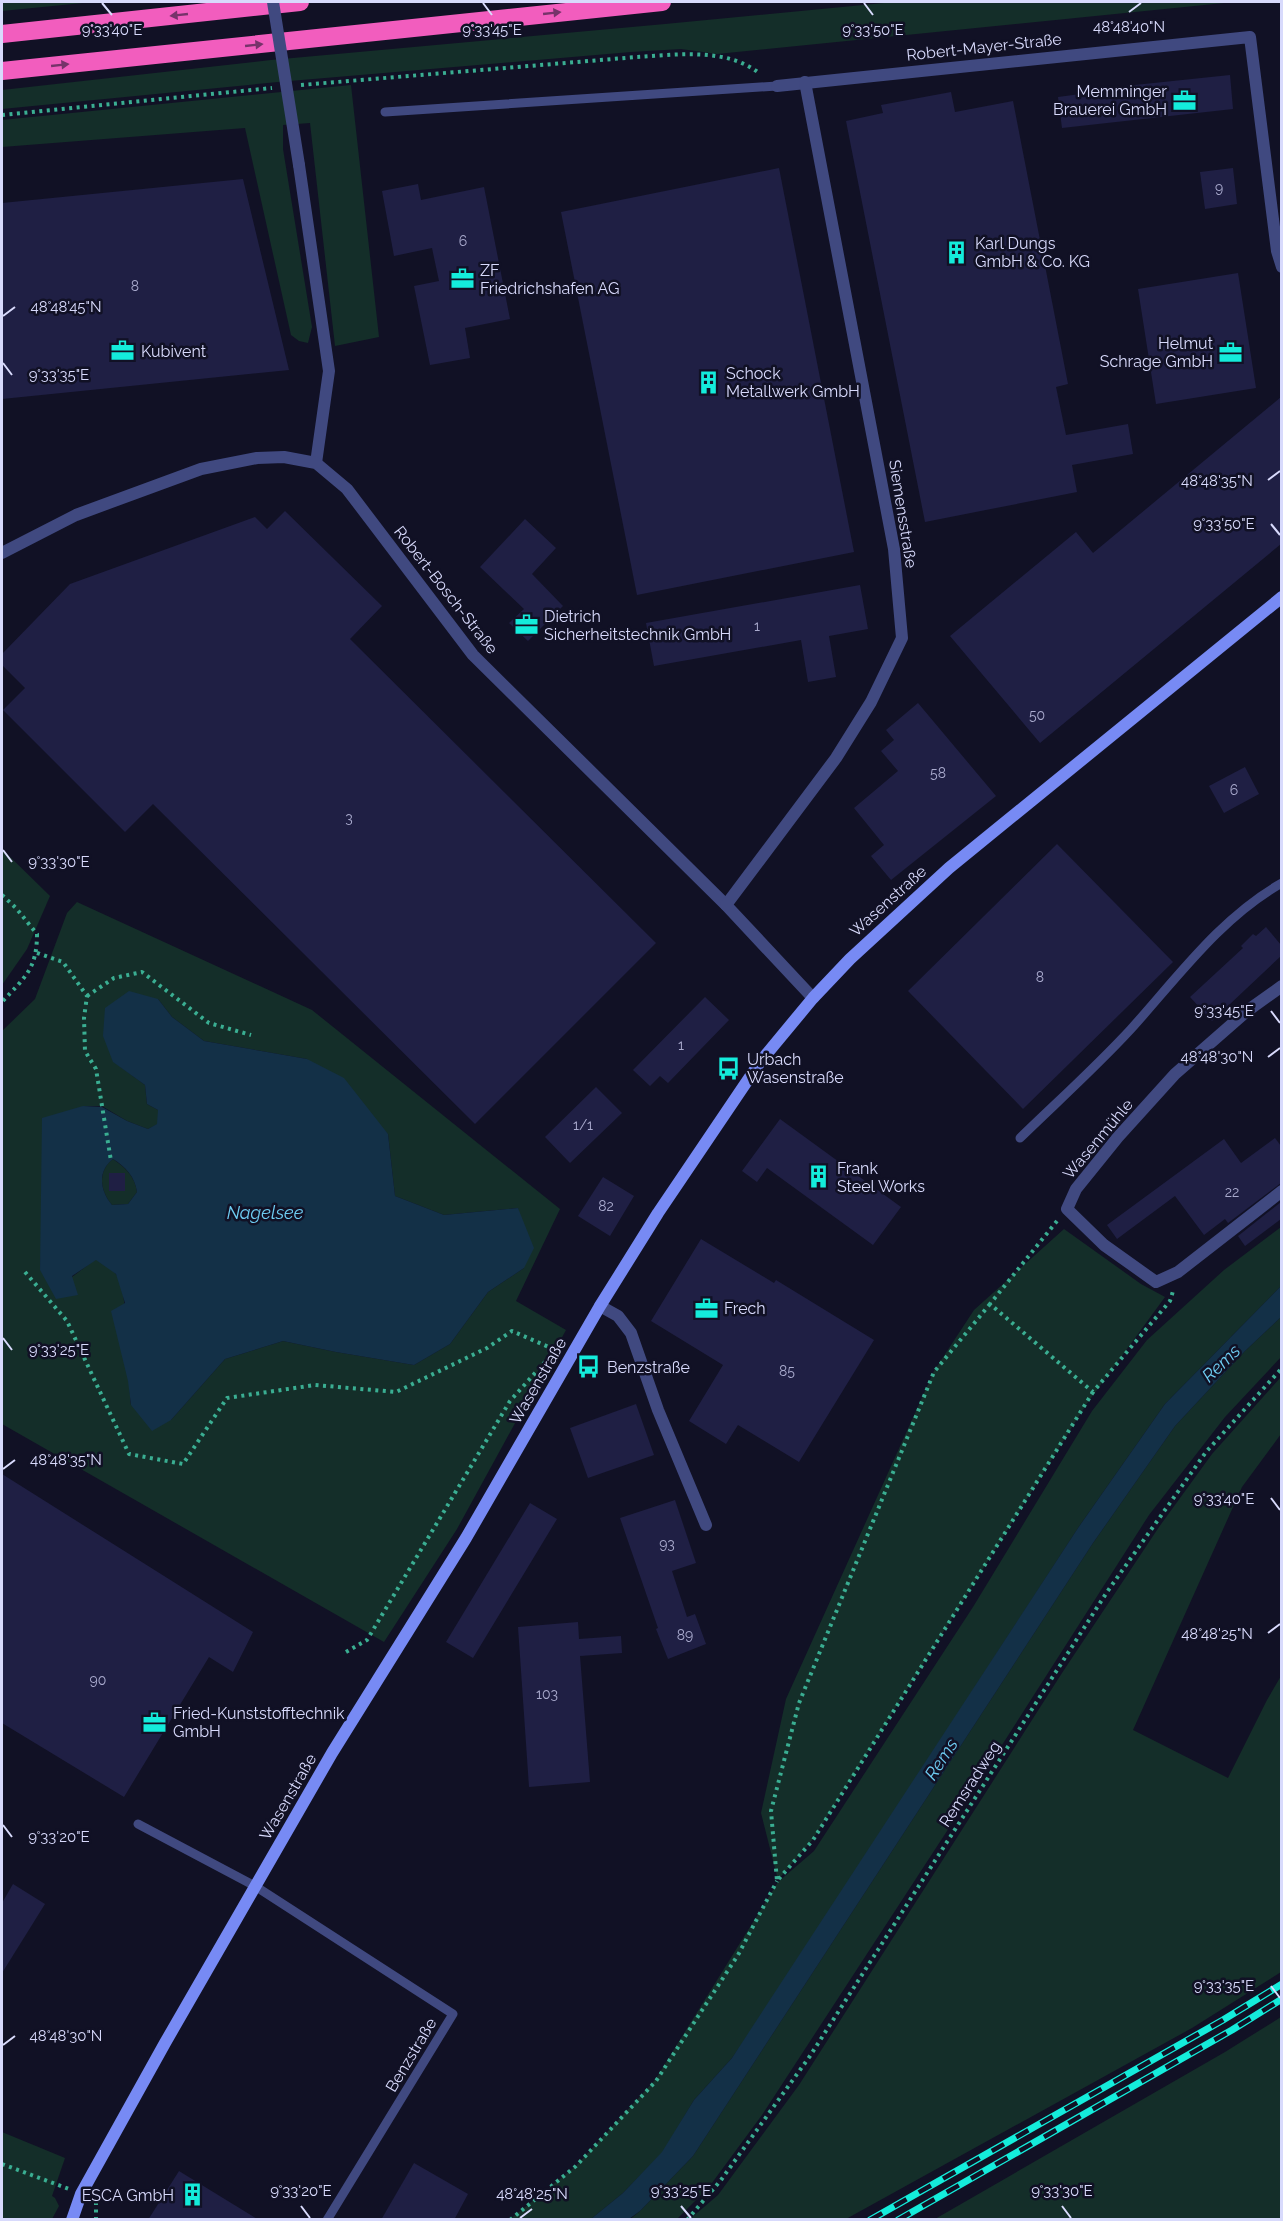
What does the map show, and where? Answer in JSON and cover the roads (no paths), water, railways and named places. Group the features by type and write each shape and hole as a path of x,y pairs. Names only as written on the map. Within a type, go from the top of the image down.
{"highway":[{"path":"2,34 300,2"},
{"path":"2,71 663,2"}],"street":[{"path":"273,2 329,371 316,463"},
{"name":"Robert-Mayer-Straße","path":"777,86 1250,37 1277,251 1281,267"},
{"name":"Siemensstraße","path":"726,905 836,758 871,702 902,638 894,549 805,82"},
{"name":"Robert-Bosch-Straße","path":"2,553 76,514 201,470 257,458 284,457 316,463 347,489 473,655 726,905 813,998"},
{"name":"Wasenstraße","path":"72,2220 81,2194 332,1754 466,1538 600,1306 658,1213 760,1062 813,998 850,959 949,868 1281,597"},
{"name":"Wasenmühle","path":"1281,986 1247,1011 1175,1074 1118,1137 1076,1189 1067,1209 1104,1245 1156,1282 1178,1272 1281,1191"},
{"path":"600,1306 618,1316 631,1333 658,1410 706,1525"}],"lane":[{"path":"385,112 777,86"},
{"path":"1020,1138 1129,1031 1213,938 1262,894 1281,883"},
{"path":"138,1824 255,1886"},
{"name":"Benzstraße","path":"255,1886 453,2014 327,2220"}],"water":[{"name":"Nagelsee","path":"129,991 158,999 172,1017 204,1041 307,1059 344,1078 388,1134 395,1196 444,1215 518,1208 534,1248 524,1268 488,1292 450,1344 414,1365 283,1341 225,1359 171,1420 152,1431 131,1405 128,1381 111,1311 125,1303 116,1274 96,1260 72,1276 78,1295 56,1299 40,1270 42,1118 83,1106 102,1107 127,1121 148,1129 157,1124 158,1110 147,1104 145,1085 113,1062 103,1036 105,1008","holes":["113,1159 126,1169 136,1187 137,1192 128,1204 112,1205 105,1194 102,1175"]},
{"name":"Rems","path":"1281,1286 1281,1317 1245,1351 1175,1426 1093,1543 693,2156 640,2211 629,2219 591,2219 623,2193 662,2152 694,2100 732,2058 1078,1528 1165,1404"}],"railway":[{"path":"870,2220 1223,2020 1282,1984"},
{"path":"898,2220 1232,2030 1282,1999"}],"place":[{"name":"Memminger Brauerei GmbH","path":"1185,100"},
{"name":"Karl Dungs GmbH & Co. KG","path":"957,252"},
{"name":"ZF Friedrichshafen AG","path":"462,279"},
{"name":"Kubivent","path":"123,351"},
{"name":"Helmut Schrage GmbH","path":"1231,352"},
{"name":"Schock Metallwerk GmbH","path":"708,382"},
{"name":"Dietrich Sicherheitstechnik GmbH","path":"526,625"},
{"name":"Urbach Wasenstraße","path":"729,1068"},
{"name":"Frank Steel Works","path":"819,1177"},
{"name":"Frech","path":"706,1308"},
{"name":"Benzstraße","path":"589,1367"},
{"name":"Fried-Kunststofftechnik GmbH","path":"155,1722"},
{"name":"ESCA GmbH","path":"192,2195"}]}
